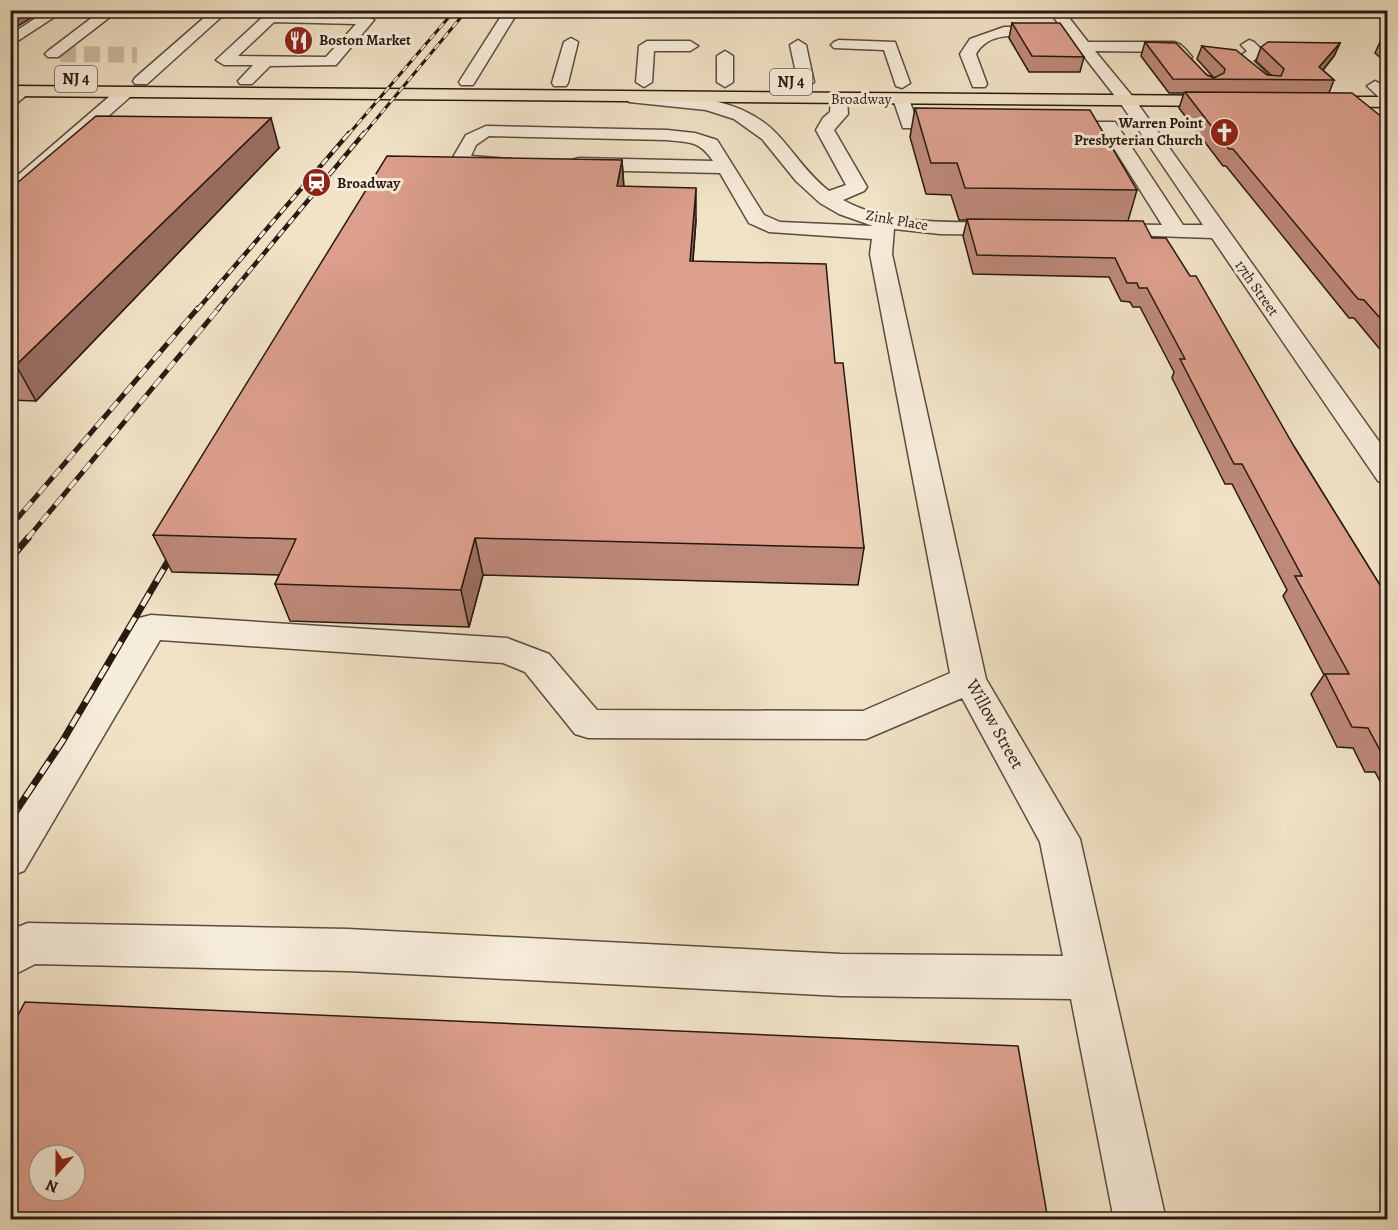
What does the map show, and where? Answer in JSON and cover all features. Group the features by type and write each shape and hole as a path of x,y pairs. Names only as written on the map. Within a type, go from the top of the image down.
{"main road":[{"name":"Broadway","path":"10,78 141,81 806,82 1019,100 1127,101 1275,85"},
{"name":"Broadway","path":"15,94 839,99 979,84 1114,84 1241,90"},
{"path":"1328,86 1383,89"},
{"path":"1304,102 1388,102"}],"street":[{"path":"34,51 112,10"},
{"path":"141,81 222,10"},
{"path":"467,82 512,10"},
{"name":"17th Street","path":"1055,10 1127,101 1388,475"},
{"path":"34,51 55,12"},
{"path":"21,14 55,12"},
{"path":"270,18 367,20 330,62 266,61 224,60 270,18"},
{"path":"203,26 224,26"},
{"path":"242,27 261,27"},
{"path":"979,84 968,54 975,42 1004,31 1072,32"},
{"path":"560,83 571,42"},
{"path":"798,45 806,82"},
{"path":"839,45 890,45 909,124 976,125"},
{"path":"644,82 647,46 690,46"},
{"path":"1083,46 1174,47 1196,70"},
{"path":"1227,52 1246,52 1275,85"},
{"path":"143,55 169,56"},
{"path":"725,56 725,82"},
{"path":"246,81 266,61"},
{"path":"10,193 124,93"},
{"name":"Zink Place","path":"616,97 697,104 741,115 766,133 827,199 883,227 964,220 1025,229"},
{"path":"827,199 857,187 825,130 829,122 839,114 839,99"},
{"path":"1019,100 1036,122 1108,126 1177,232"},
{"path":"81,131 104,132"},
{"path":"525,163 469,162 461,159 466,144 474,136 486,131 667,135 695,138 711,144 742,192 756,219 776,228 883,227"},
{"path":"559,164 726,167"},
{"name":"Willow Street","path":"883,227 881,254 969,680 1060,839 1140,1220"},
{"path":"1084,230 1219,232"},
{"path":"10,858 151,627 507,651 537,663 588,724 866,725 969,680"},
{"path":"10,956 28,944 348,950 841,975 1089,978"}],"building":[{"path":"1012,23 1060,23 1084,57 1032,56"},
{"path":"1145,42 1176,43 1207,75 1214,78 1224,73 1225,69 1202,46 1236,50 1267,75 1281,76 1284,69 1261,47 1268,42 1340,43 1319,67 1334,80 1173,79"},
{"path":"1185,92 1352,93 1388,122 1388,327 1364,300 1358,299 1233,149 1229,149"},
{"path":"915,108 1090,110 1137,190 965,188 957,163 931,163"},
{"path":"96,116 271,118 16,365 10,365 10,189"},
{"path":"387,156 622,160 617,186 696,188 690,261 826,264 835,363 843,363 864,548 475,538 461,590 275,584 296,539 153,535"},
{"path":"967,219 1143,221 1152,238 1166,238 1190,276 1196,276 1295,448 1388,598 1388,752 1381,752 1368,728 1352,727 1325,674 1349,674 1295,576 1302,576 1242,464 1234,464 1180,359 1185,359 1147,288 1139,288 1137,283 1127,283 1115,258 977,255"},
{"path":"25,1002 1018,1046 1048,1220 10,1220 10,1030"}],"tunnel":[{"path":"60,54 137,55"}],"railway":[{"path":"348,135 455,10"},
{"path":"363,135 467,10"},
{"path":"197,310 349,133"},
{"path":"217,310 364,133"},
{"path":"10,527 198,308"},
{"path":"27,539 219,308"},
{"path":"10,559 28,538"},
{"path":"10,820 62,742 176,548"}],"place":[{"name":"Boston Market","path":"298,40"},
{"name":"Warren Point Presbyterian Church","path":"1224,132"},
{"name":"Broadway","path":"316,183"}]}
